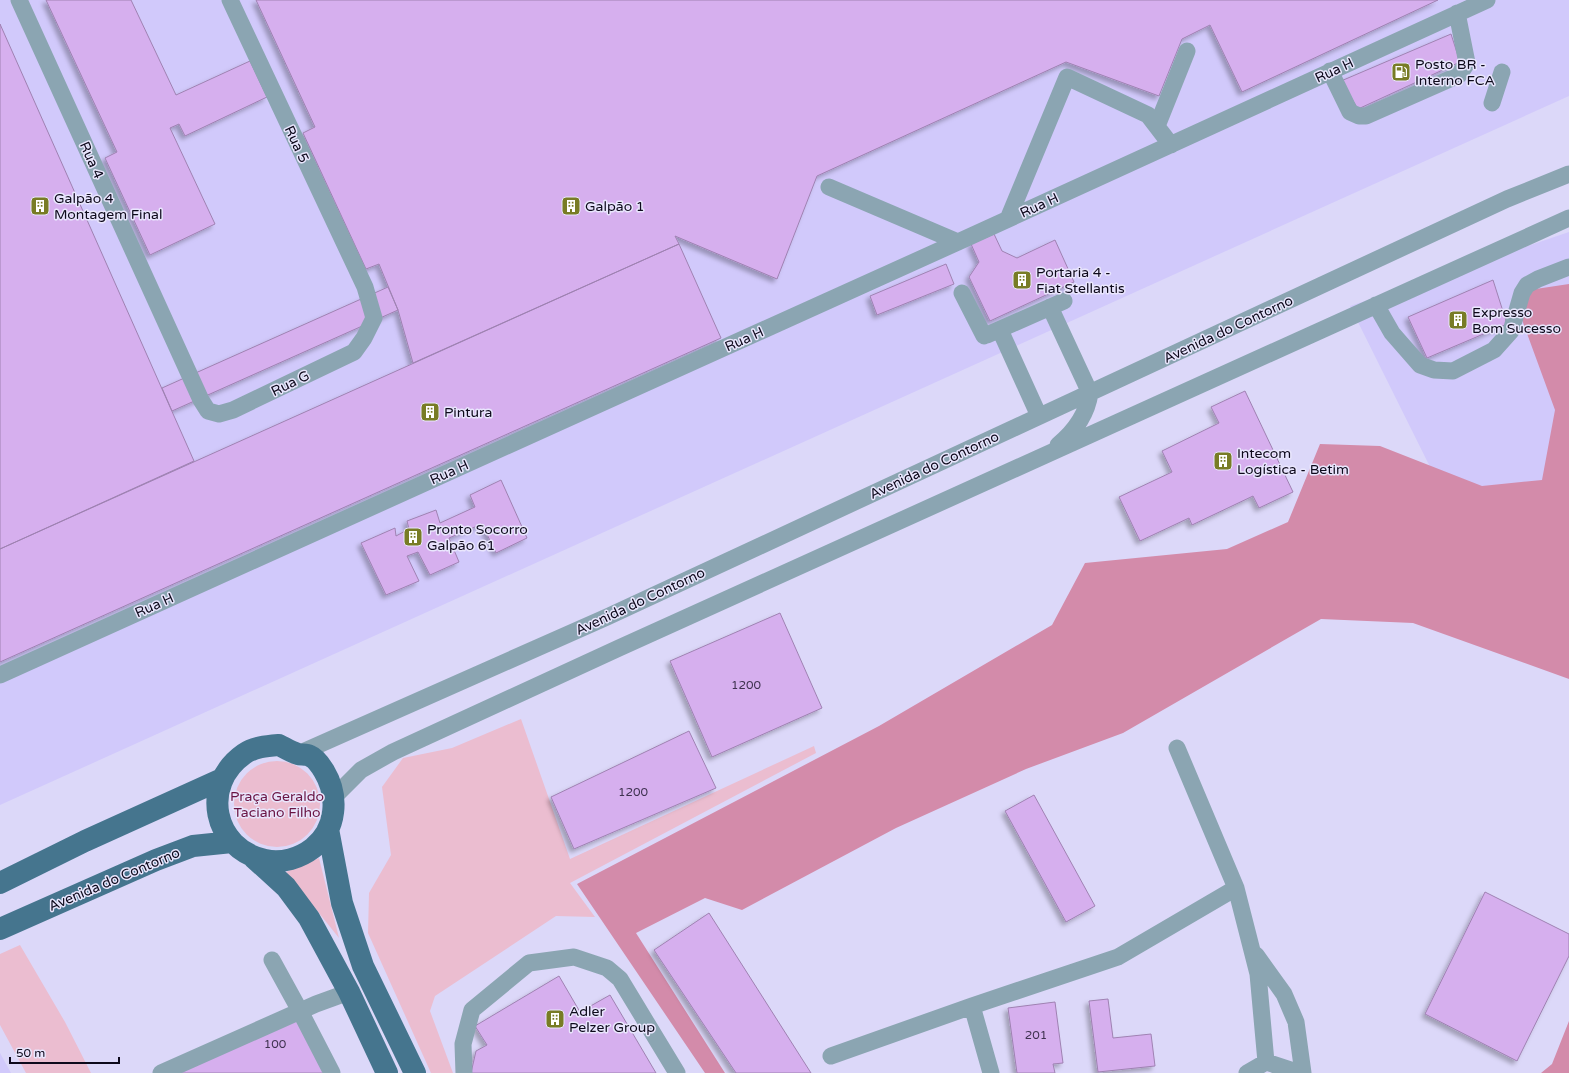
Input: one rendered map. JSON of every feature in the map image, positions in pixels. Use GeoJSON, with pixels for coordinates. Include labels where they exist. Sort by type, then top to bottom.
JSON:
{"type":"FeatureCollection","features":[{"type":"Feature","properties":{"kind":"main road"},"geometry":{"type":"LineString","coordinates":[[254,858],[272,862],[289,860],[305,854],[319,843],[328,829],[333,813],[334,797],[330,781],[321,767],[310,756],[298,754],[278,745],[261,746],[245,753],[232,764],[222,779],[218,795],[218,812],[223,828],[232,842],[242,851],[254,858],[286,887],[309,918],[349,992],[387,1073]]}},
{"type":"Feature","properties":{"kind":"main road"},"geometry":{"type":"LineString","coordinates":[[0,883],[85,841],[222,779]]}},
{"type":"Feature","properties":{"kind":"main road"},"geometry":{"type":"LineString","coordinates":[[328,829],[342,903],[363,966],[415,1073]]}},
{"type":"Feature","properties":{"kind":"main road","name":"Avenida do Contorno"},"geometry":{"type":"LineString","coordinates":[[0,929],[156,860],[193,846],[232,842]]}},
{"type":"Feature","properties":{"kind":"street","name":"Rua 4"},"geometry":{"type":"LineString","coordinates":[[19,0],[184,363]]}},
{"type":"Feature","properties":{"kind":"street","name":"Rua 5"},"geometry":{"type":"LineString","coordinates":[[230,0],[365,287]]}},
{"type":"Feature","properties":{"kind":"street","name":"Rua H"},"geometry":{"type":"LineString","coordinates":[[0,675],[958,242],[1487,0]]}},
{"type":"Feature","properties":{"kind":"street"},"geometry":{"type":"LineString","coordinates":[[1330,71],[1350,112],[1358,116],[1366,116],[1439,85],[1459,75],[1467,63],[1457,13]]}},
{"type":"Feature","properties":{"kind":"street"},"geometry":{"type":"LineString","coordinates":[[1157,126],[1187,51]]}},
{"type":"Feature","properties":{"kind":"street"},"geometry":{"type":"LineString","coordinates":[[1492,103],[1502,72]]}},
{"type":"Feature","properties":{"kind":"street"},"geometry":{"type":"LineString","coordinates":[[1008,219],[1067,77],[1148,115],[1171,144]]}},
{"type":"Feature","properties":{"kind":"street","name":"Avenida do Contorno"},"geometry":{"type":"LineString","coordinates":[[298,754],[607,617],[1506,199],[1569,174]]}},
{"type":"Feature","properties":{"kind":"street"},"geometry":{"type":"LineString","coordinates":[[829,187],[958,242]]}},
{"type":"Feature","properties":{"kind":"street"},"geometry":{"type":"LineString","coordinates":[[334,797],[361,770],[393,752],[626,644],[1569,218]]}},
{"type":"Feature","properties":{"kind":"street"},"geometry":{"type":"LineString","coordinates":[[1376,305],[1392,333],[1420,365],[1434,370],[1453,371],[1494,350],[1511,331],[1522,293],[1527,285],[1538,279],[1569,268]]}},
{"type":"Feature","properties":{"kind":"street","name":"Rua G"},"geometry":{"type":"LineString","coordinates":[[184,363],[201,400],[208,410],[218,414],[234,410],[354,352],[364,338],[374,318],[365,287]]}},
{"type":"Feature","properties":{"kind":"street"},"geometry":{"type":"LineString","coordinates":[[962,293],[990,334],[1039,416]]}},
{"type":"Feature","properties":{"kind":"street"},"geometry":{"type":"LineString","coordinates":[[990,334],[1057,304],[1090,393],[1087,406],[1081,419],[1069,436],[1049,453]]}},
{"type":"Feature","properties":{"kind":"street"},"geometry":{"type":"LineString","coordinates":[[1177,748],[1236,888],[1258,974],[1266,1062]]}},
{"type":"Feature","properties":{"kind":"street"},"geometry":{"type":"LineString","coordinates":[[831,1056],[972,1006],[1118,957],[1236,888]]}},
{"type":"Feature","properties":{"kind":"street"},"geometry":{"type":"LineString","coordinates":[[1247,1073],[1266,1062],[1302,1073],[1296,1022],[1284,994],[1251,947]]}},
{"type":"Feature","properties":{"kind":"street"},"geometry":{"type":"LineString","coordinates":[[464,1073],[463,1044],[472,1010],[529,963],[574,957],[607,968],[620,979],[677,1073]]}},
{"type":"Feature","properties":{"kind":"street"},"geometry":{"type":"LineString","coordinates":[[272,960],[332,1073]]}},
{"type":"Feature","properties":{"kind":"street"},"geometry":{"type":"LineString","coordinates":[[161,1073],[300,1011],[349,992]]}},
{"type":"Feature","properties":{"kind":"street"},"geometry":{"type":"LineString","coordinates":[[972,1006],[991,1073]]}},
{"type":"Feature","properties":{"kind":"shaded area"},"geometry":{"type":"Polygon","coordinates":[[[0,0],[1569,0],[1569,96],[0,805],[0,0]]]}},
{"type":"Feature","properties":{"kind":"shaded area","name":"Expresso Bom Sucesso"},"geometry":{"type":"Polygon","coordinates":[[[1569,232],[1569,396],[1539,507],[1442,491],[1350,306],[1569,232]]]}},
{"type":"Feature","properties":{"kind":"shaded area"},"geometry":{"type":"Polygon","coordinates":[[[1569,284],[1569,679],[1413,623],[1321,619],[1123,733],[1026,769],[896,828],[742,910],[705,898],[636,933],[725,1073],[705,1073],[577,884],[879,726],[1052,625],[1085,563],[1227,549],[1288,522],[1320,444],[1380,446],[1482,486],[1542,480],[1555,410],[1521,317],[1529,290],[1569,284]]]}},
{"type":"Feature","properties":{"kind":"shaded area"},"geometry":{"type":"Polygon","coordinates":[[[1569,1021],[1569,1073],[1541,1073],[1552,1064],[1569,1021]]]}},
{"type":"Feature","properties":{"kind":"shaded area"},"geometry":{"type":"Polygon","coordinates":[[[0,1053],[11,1073],[0,1073],[0,1053]]]}},
{"type":"Feature","properties":{"kind":"green space"},"geometry":{"type":"Polygon","coordinates":[[[521,719],[570,859],[814,746],[816,753],[570,883],[595,917],[556,916],[435,996],[430,1011],[453,1073],[431,1073],[368,933],[369,893],[391,855],[382,787],[403,758],[452,748],[521,719]]]}},
{"type":"Feature","properties":{"kind":"green space","name":"Praça Geraldo Taciano Filho"},"geometry":{"type":"Polygon","coordinates":[[[269,761],[285,761],[294,764],[308,773],[317,787],[320,796],[320,812],[317,821],[308,835],[294,844],[285,847],[269,847],[253,840],[246,835],[241,828],[234,812],[234,796],[241,780],[246,773],[253,768],[269,761]]]}},
{"type":"Feature","properties":{"kind":"green space"},"geometry":{"type":"Polygon","coordinates":[[[319,858],[339,938],[286,872],[319,858]]]}},
{"type":"Feature","properties":{"kind":"green space"},"geometry":{"type":"Polygon","coordinates":[[[20,945],[65,1022],[91,1073],[26,1073],[0,1025],[0,954],[20,945]]]}},
{"type":"Feature","properties":{"kind":"building"},"geometry":{"type":"Polygon","coordinates":[[[46,0],[131,0],[176,95],[250,61],[267,97],[185,136],[179,124],[170,128],[215,224],[150,255],[105,158],[117,152],[46,0]]]}},
{"type":"Feature","properties":{"kind":"building","name":"Galpão 1"},"geometry":{"type":"Polygon","coordinates":[[[256,0],[1438,0],[1242,92],[1210,25],[1182,39],[1159,96],[1066,62],[817,176],[777,279],[675,236],[679,244],[413,363],[398,310],[379,264],[366,269],[303,133],[315,127],[256,0]]]}},
{"type":"Feature","properties":{"kind":"building","name":"Galpão 4 Montagem Final"},"geometry":{"type":"Polygon","coordinates":[[[0,24],[194,461],[0,549],[0,24]]]}},
{"type":"Feature","properties":{"kind":"building","name":"Posto BR - Interno FCA"},"geometry":{"type":"Polygon","coordinates":[[[1451,34],[1460,62],[1358,109],[1341,81],[1451,34]]]}},
{"type":"Feature","properties":{"kind":"building","name":"Portaria 4 - Fiat Stellantis"},"geometry":{"type":"Polygon","coordinates":[[[994,234],[1002,251],[1017,258],[1055,240],[1074,282],[990,321],[969,277],[979,262],[971,244],[994,234]]]}},
{"type":"Feature","properties":{"kind":"building","name":"Pintura"},"geometry":{"type":"Polygon","coordinates":[[[679,244],[721,338],[0,662],[0,549],[679,244]]]}},
{"type":"Feature","properties":{"kind":"building"},"geometry":{"type":"Polygon","coordinates":[[[946,264],[954,284],[877,315],[870,296],[946,264]]]}},
{"type":"Feature","properties":{"kind":"building","name":"Expresso Bom Sucesso"},"geometry":{"type":"Polygon","coordinates":[[[1493,280],[1507,324],[1427,358],[1408,317],[1493,280]]]}},
{"type":"Feature","properties":{"kind":"building"},"geometry":{"type":"Polygon","coordinates":[[[388,287],[398,310],[172,411],[162,388],[388,287]]]}},
{"type":"Feature","properties":{"kind":"building","name":"Intecom Logística - Betim"},"geometry":{"type":"Polygon","coordinates":[[[1245,391],[1293,492],[1259,508],[1253,496],[1192,525],[1189,518],[1140,541],[1119,497],[1172,472],[1162,451],[1219,423],[1211,407],[1245,391]]]}},
{"type":"Feature","properties":{"kind":"building","name":"Pronto Socorro Galpão 61"},"geometry":{"type":"Polygon","coordinates":[[[501,480],[527,538],[496,553],[482,524],[449,538],[459,562],[430,575],[418,552],[407,556],[419,581],[386,595],[361,543],[395,528],[396,536],[409,529],[407,521],[436,510],[440,523],[475,507],[470,495],[501,480]]]}},
{"type":"Feature","properties":{"kind":"building"},"geometry":{"type":"Polygon","coordinates":[[[780,613],[822,708],[712,757],[670,661],[780,613]]]}},
{"type":"Feature","properties":{"kind":"building"},"geometry":{"type":"Polygon","coordinates":[[[689,731],[716,788],[574,849],[551,797],[689,731]]]}},
{"type":"Feature","properties":{"kind":"building"},"geometry":{"type":"Polygon","coordinates":[[[1034,795],[1095,906],[1066,922],[1005,811],[1034,795]]]}},
{"type":"Feature","properties":{"kind":"building"},"geometry":{"type":"Polygon","coordinates":[[[1485,892],[1569,934],[1569,956],[1517,1061],[1425,1014],[1485,892]]]}},
{"type":"Feature","properties":{"kind":"building"},"geometry":{"type":"Polygon","coordinates":[[[709,913],[811,1073],[736,1073],[654,950],[709,913]]]}},
{"type":"Feature","properties":{"kind":"building","name":"Adler Pelzer Group"},"geometry":{"type":"Polygon","coordinates":[[[559,976],[580,1012],[610,995],[656,1073],[471,1073],[476,1051],[487,1045],[475,1026],[559,976]]]}},
{"type":"Feature","properties":{"kind":"building"},"geometry":{"type":"Polygon","coordinates":[[[1108,999],[1113,1038],[1151,1034],[1155,1066],[1098,1072],[1089,1001],[1108,999]]]}},
{"type":"Feature","properties":{"kind":"building"},"geometry":{"type":"Polygon","coordinates":[[[1055,1002],[1063,1063],[1053,1064],[1055,1073],[1017,1073],[1008,1008],[1055,1002]]]}},
{"type":"Feature","properties":{"kind":"building"},"geometry":{"type":"Polygon","coordinates":[[[298,1015],[326,1073],[179,1073],[298,1015]]]}},
{"type":"Feature","properties":{"kind":"place","name":"Posto BR - Interno FCA"},"geometry":{"type":"Point","coordinates":[1401,72]}},
{"type":"Feature","properties":{"kind":"place","name":"Galpão 4 Montagem Final"},"geometry":{"type":"Point","coordinates":[40,206]}},
{"type":"Feature","properties":{"kind":"place","name":"Galpão 1"},"geometry":{"type":"Point","coordinates":[571,206]}},
{"type":"Feature","properties":{"kind":"place","name":"Portaria 4 - Fiat Stellantis"},"geometry":{"type":"Point","coordinates":[1022,280]}},
{"type":"Feature","properties":{"kind":"place","name":"Expresso Bom Sucesso"},"geometry":{"type":"Point","coordinates":[1458,320]}},
{"type":"Feature","properties":{"kind":"place","name":"Pintura"},"geometry":{"type":"Point","coordinates":[430,412]}},
{"type":"Feature","properties":{"kind":"place","name":"Intecom Logística - Betim"},"geometry":{"type":"Point","coordinates":[1223,461]}},
{"type":"Feature","properties":{"kind":"place","name":"Pronto Socorro Galpão 61"},"geometry":{"type":"Point","coordinates":[413,537]}},
{"type":"Feature","properties":{"kind":"place","name":"Adler Pelzer Group"},"geometry":{"type":"Point","coordinates":[555,1019]}}]}
